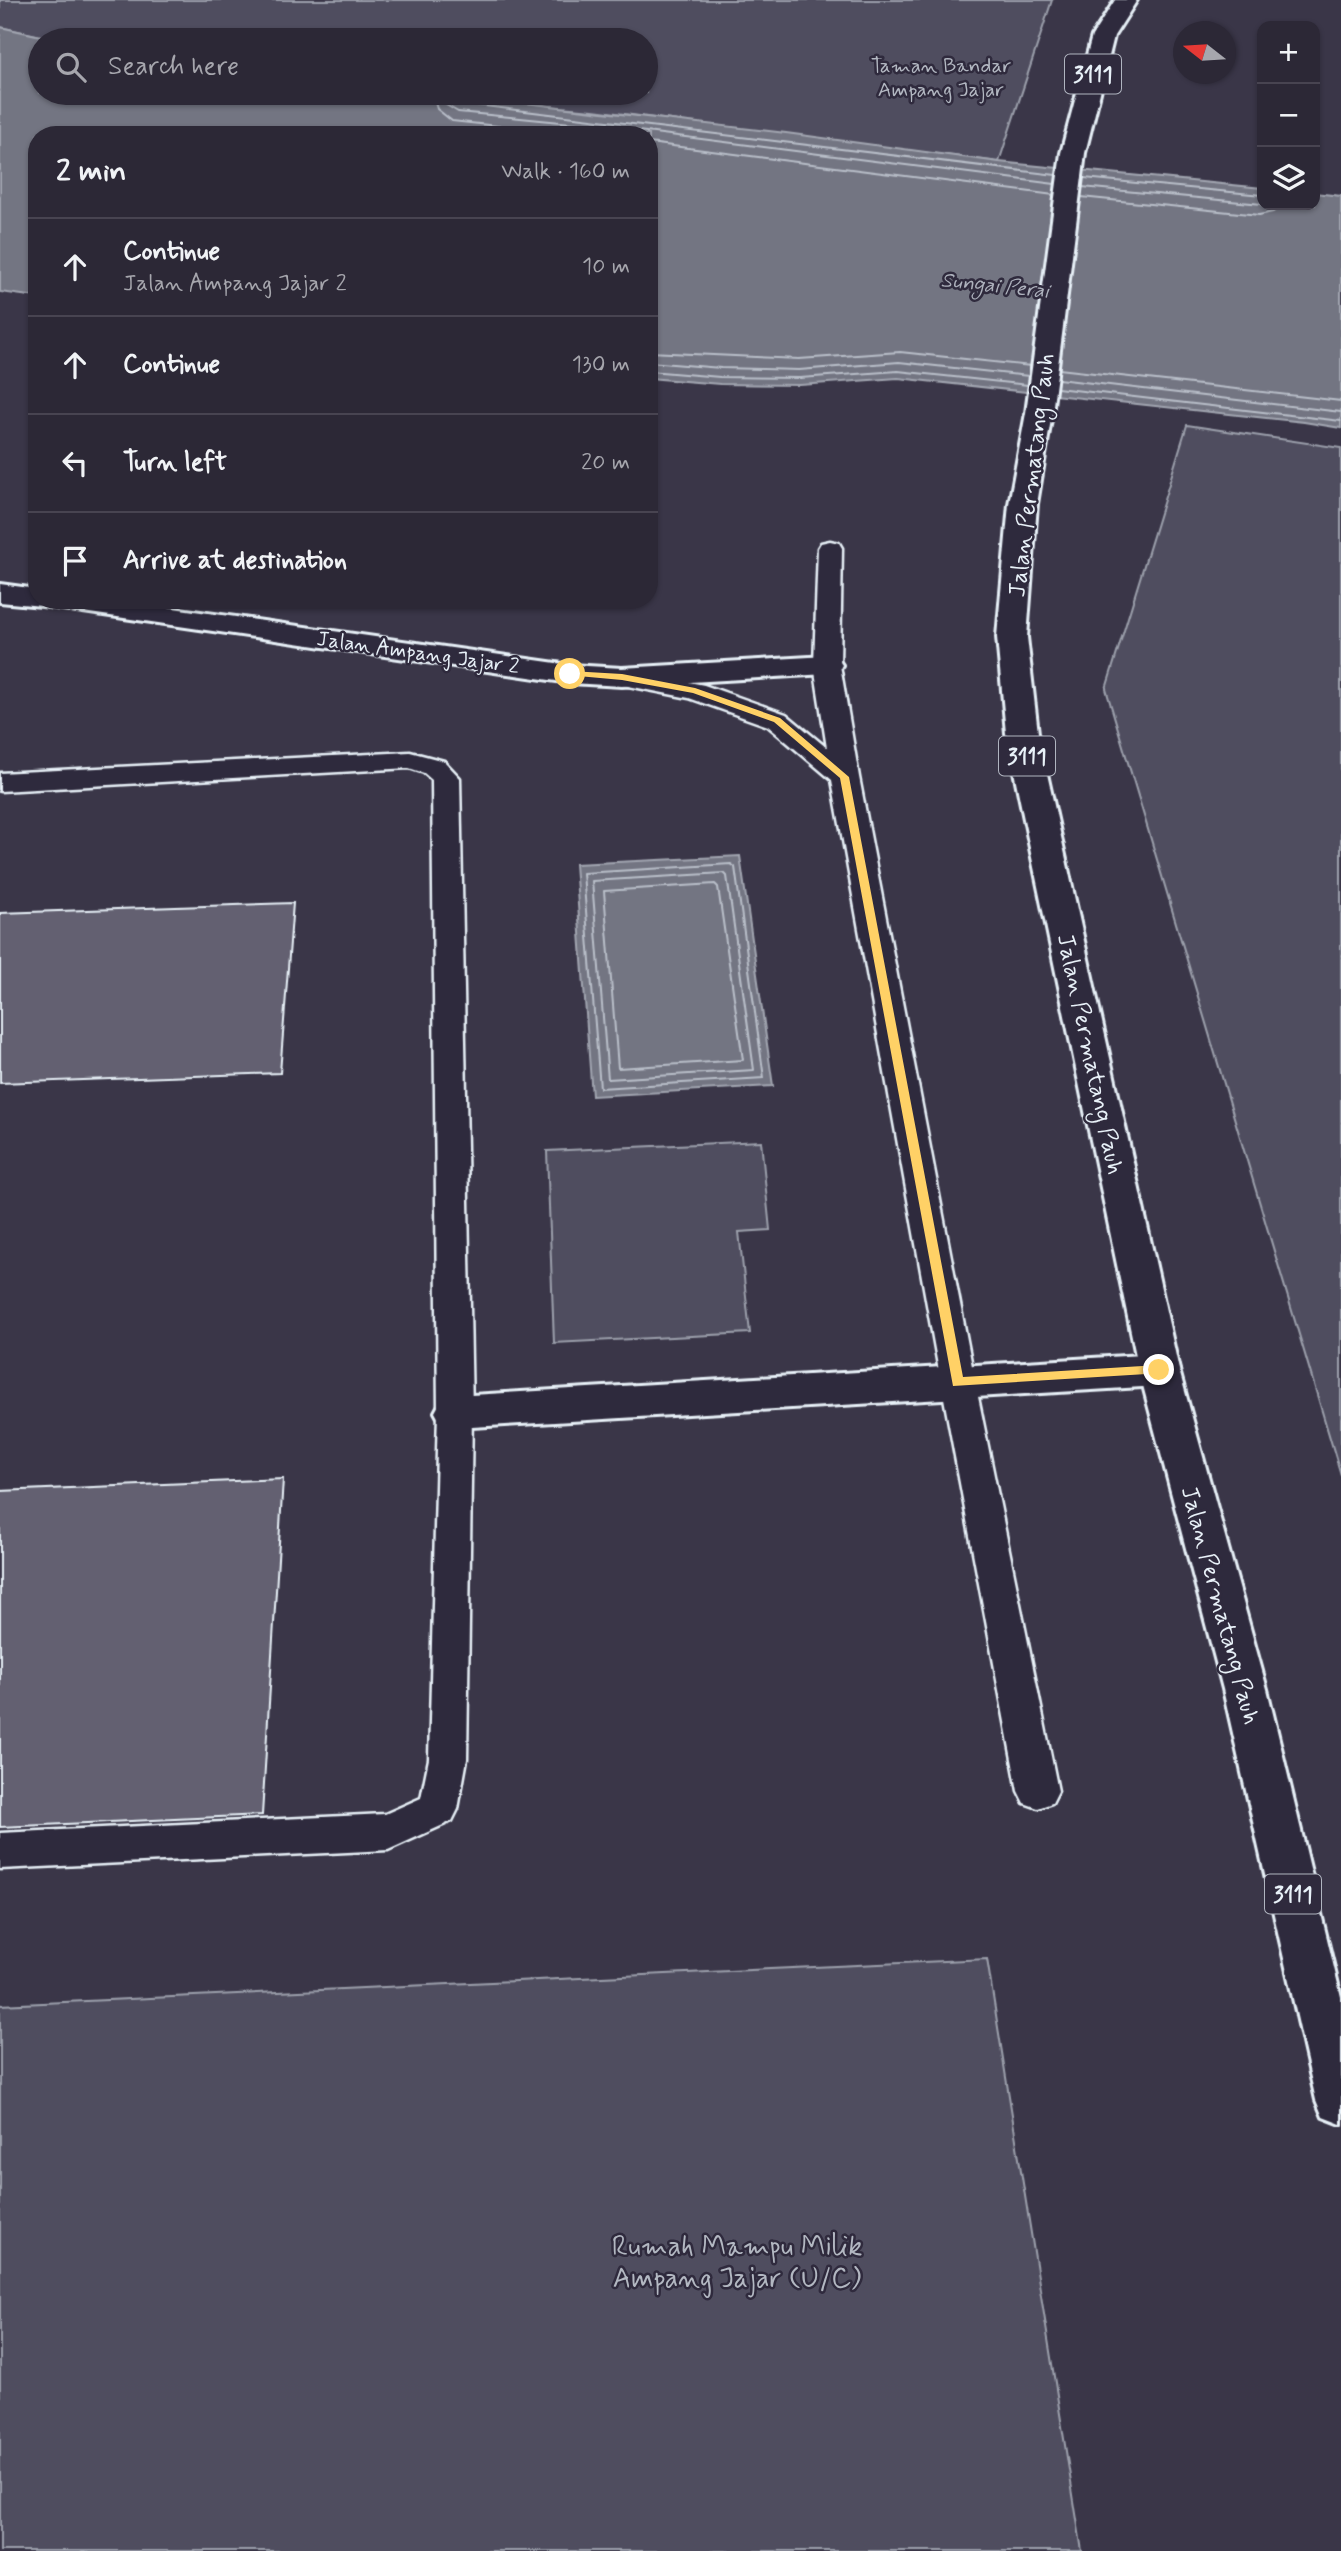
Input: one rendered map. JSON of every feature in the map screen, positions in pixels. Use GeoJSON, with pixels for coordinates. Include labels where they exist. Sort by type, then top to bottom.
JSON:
{"type":"FeatureCollection","features":[{"type":"Feature","properties":{"kind":"main road","name":"Jalan Permatang Pauh"},"geometry":{"type":"LineString","coordinates":[[1126,0],[1103,36],[1073,153],[1039,413],[1023,504],[1012,637],[1022,733],[1159,1370],[1245,1689],[1341,2100]]}},
{"type":"Feature","properties":{"kind":"main road"},"geometry":{"type":"LineString","coordinates":[[0,593],[28,597]]}},
{"type":"Feature","properties":{"kind":"main road","name":"Jalan Ampang Jajar 2"},"geometry":{"type":"LineString","coordinates":[[116,609],[570,674],[622,677],[827,665]]}},
{"type":"Feature","properties":{"kind":"main road"},"geometry":{"type":"LineString","coordinates":[[455,1412],[1159,1370]]}},
{"type":"Feature","properties":{"kind":"lane"},"geometry":{"type":"LineString","coordinates":[[830,548],[827,665],[845,777],[958,1382],[1038,1791]]}},
{"type":"Feature","properties":{"kind":"lane"},"geometry":{"type":"LineString","coordinates":[[622,677],[695,691],[777,720],[845,777]]}},
{"type":"Feature","properties":{"kind":"lane"},"geometry":{"type":"LineString","coordinates":[[0,782],[410,760],[434,766],[446,778],[455,1412],[448,1759],[439,1808],[388,1832],[0,1851]]}},
{"type":"Feature","properties":{"kind":"green space","name":"Taman Bandar Ampang Jajar"},"geometry":{"type":"Polygon","coordinates":[[[0,0],[1052,0],[999,162],[539,105],[658,105],[658,28],[28,28],[28,33],[0,27],[0,0]]]}},
{"type":"Feature","properties":{"kind":"green space"},"geometry":{"type":"Polygon","coordinates":[[[1187,425],[1341,448],[1341,1475],[1106,689],[1187,425]]]}},
{"type":"Feature","properties":{"kind":"green space"},"geometry":{"type":"Polygon","coordinates":[[[761,1141],[770,1230],[739,1232],[750,1333],[554,1343],[547,1151],[761,1141]]]}},
{"type":"Feature","properties":{"kind":"green space","name":"Rumah Mampu Milik Ampang Jajar (U/C)"},"geometry":{"type":"Polygon","coordinates":[[[987,1959],[1082,2551],[0,2551],[0,2005],[987,1959]]]}},
{"type":"Feature","properties":{"kind":"water","name":"Sungai Perai"},"geometry":{"type":"Polygon","coordinates":[[[0,27],[28,33],[28,105],[541,105],[786,133],[999,162],[1257,188],[1257,210],[1320,210],[1320,194],[1341,196],[1341,428],[898,378],[800,385],[720,384],[658,379],[658,126],[28,126],[28,296],[0,292],[0,27]]]}},
{"type":"Feature","properties":{"kind":"water"},"geometry":{"type":"Polygon","coordinates":[[[740,856],[773,1086],[592,1096],[575,864],[740,856]]]}},
{"type":"Feature","properties":{"kind":"building"},"geometry":{"type":"Polygon","coordinates":[[[293,903],[280,1073],[0,1083],[0,913],[293,903]]]}},
{"type":"Feature","properties":{"kind":"building"},"geometry":{"type":"Polygon","coordinates":[[[283,1479],[262,1815],[0,1827],[0,1491],[283,1479]]]}},
{"type":"Feature","properties":{"kind":"route"},"geometry":{"type":"LineString","coordinates":[[570,674],[622,677],[695,691],[777,720],[845,777],[958,1382],[1159,1370]]}}]}
